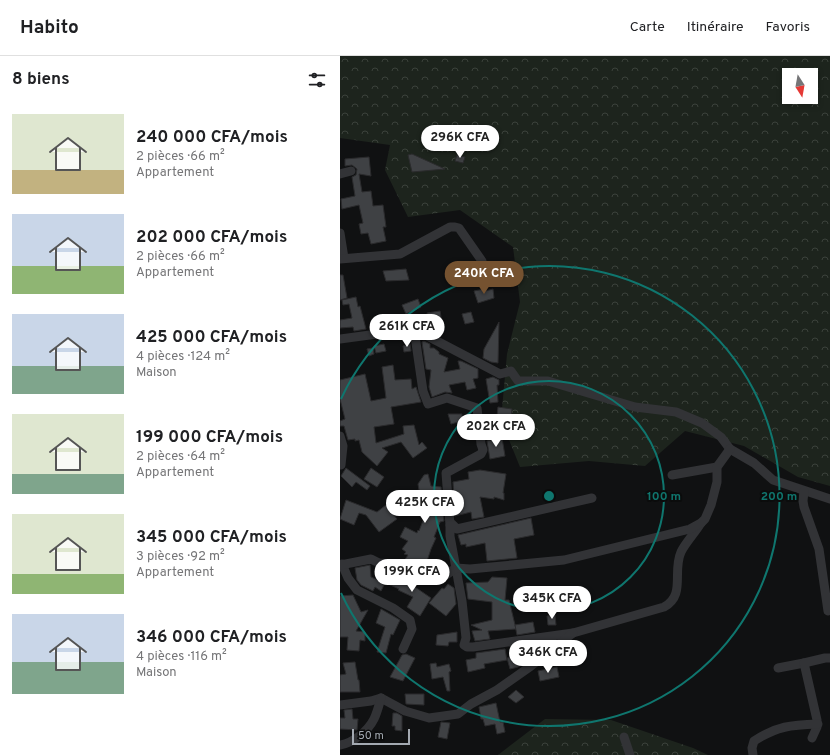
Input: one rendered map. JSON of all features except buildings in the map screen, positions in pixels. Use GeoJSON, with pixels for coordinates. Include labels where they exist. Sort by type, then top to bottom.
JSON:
{"type":"FeatureCollection","features":[{"type":"Feature","properties":{"kind":"street"},"geometry":{"type":"LineString","coordinates":[[340,174],[351,171]]}},
{"type":"Feature","properties":{"kind":"street"},"geometry":{"type":"LineString","coordinates":[[340,233],[342,258],[400,254],[450,227],[455,226],[459,228],[482,262]]}},
{"type":"Feature","properties":{"kind":"street"},"geometry":{"type":"LineString","coordinates":[[340,339],[414,329],[500,374],[511,371],[518,381],[548,381],[635,407],[676,412],[702,423],[721,437],[730,449],[754,463],[773,480],[830,499]]}},
{"type":"Feature","properties":{"kind":"street"},"geometry":{"type":"LineString","coordinates":[[414,329],[423,391],[428,404],[447,398],[477,408],[483,450],[481,454],[446,473],[450,525],[464,612],[466,638],[464,645],[467,647],[573,633],[664,607],[669,604],[677,593],[677,569],[682,552],[705,519],[711,505],[717,482],[717,467],[730,449]]}},
{"type":"Feature","properties":{"kind":"street"},"geometry":{"type":"LineString","coordinates":[[340,436],[343,446],[341,465]]}},
{"type":"Feature","properties":{"kind":"street"},"geometry":{"type":"LineString","coordinates":[[672,475],[717,467]]}},
{"type":"Feature","properties":{"kind":"street"},"geometry":{"type":"LineString","coordinates":[[804,491],[804,507],[819,549],[828,611]]}},
{"type":"Feature","properties":{"kind":"street"},"geometry":{"type":"LineString","coordinates":[[450,525],[452,524],[457,529],[592,498]]}},
{"type":"Feature","properties":{"kind":"street"},"geometry":{"type":"LineString","coordinates":[[403,649],[412,629],[410,620],[393,608],[357,590],[341,565],[371,559],[379,563],[392,564],[404,569],[446,575],[456,568],[470,569],[564,560],[690,529],[701,523]]}},
{"type":"Feature","properties":{"kind":"street"},"geometry":{"type":"LineString","coordinates":[[340,705],[371,701],[381,698],[405,710],[429,718],[458,714],[503,686],[573,633]]}},
{"type":"Feature","properties":{"kind":"street"},"geometry":{"type":"LineString","coordinates":[[778,668],[830,658]]}},
{"type":"Feature","properties":{"kind":"street"},"geometry":{"type":"LineString","coordinates":[[804,663],[818,724],[812,738]]}},
{"type":"Feature","properties":{"kind":"street"},"geometry":{"type":"LineString","coordinates":[[340,745],[348,744],[364,731],[374,719],[381,698]]}},
{"type":"Feature","properties":{"kind":"street"},"geometry":{"type":"LineString","coordinates":[[753,755],[752,748],[754,741],[768,732],[780,728],[818,724]]}},
{"type":"Feature","properties":{"kind":"street"},"geometry":{"type":"LineString","coordinates":[[624,737],[630,755]]}},
{"type":"Feature","properties":{"kind":"green space"},"geometry":{"type":"Polygon","coordinates":[[[340,56],[830,56],[830,486],[798,477],[744,446],[685,431],[645,466],[589,461],[520,467],[501,420],[507,354],[520,302],[513,247],[460,210],[408,217],[385,170],[390,145],[340,138],[340,56]]]}},
{"type":"Feature","properties":{"kind":"green space"},"geometry":{"type":"Polygon","coordinates":[[[545,719],[611,720],[693,748],[708,755],[498,755],[545,719]]]}}]}
